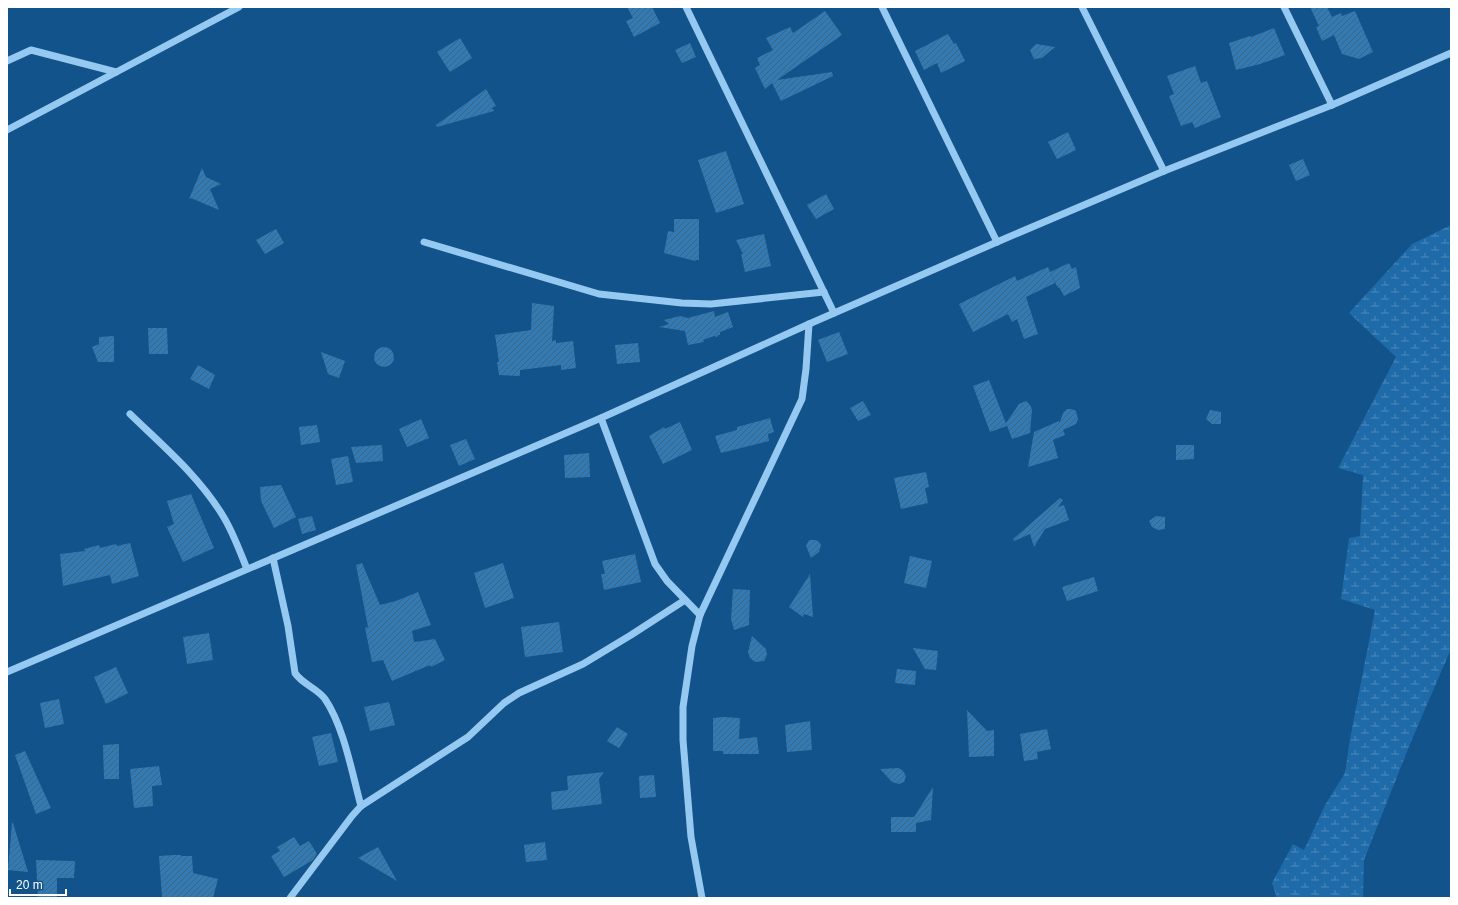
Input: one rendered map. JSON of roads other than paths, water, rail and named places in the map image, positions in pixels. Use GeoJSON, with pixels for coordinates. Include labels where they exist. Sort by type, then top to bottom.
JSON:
{"type":"FeatureCollection","features":[{"type":"Feature","properties":{"kind":"street"},"geometry":{"type":"LineString","coordinates":[[7,130],[239,7]]}},
{"type":"Feature","properties":{"kind":"street"},"geometry":{"type":"LineString","coordinates":[[686,7],[834,313]]}},
{"type":"Feature","properties":{"kind":"street"},"geometry":{"type":"LineString","coordinates":[[882,7],[997,242]]}},
{"type":"Feature","properties":{"kind":"street"},"geometry":{"type":"LineString","coordinates":[[1082,7],[1164,171]]}},
{"type":"Feature","properties":{"kind":"street"},"geometry":{"type":"LineString","coordinates":[[1284,7],[1332,105]]}},
{"type":"Feature","properties":{"kind":"street"},"geometry":{"type":"LineString","coordinates":[[7,62],[31,50],[116,72]]}},
{"type":"Feature","properties":{"kind":"street"},"geometry":{"type":"LineString","coordinates":[[7,672],[601,418],[809,324],[997,242],[1164,171],[1332,105],[1451,53]]}},
{"type":"Feature","properties":{"kind":"street"},"geometry":{"type":"LineString","coordinates":[[424,242],[599,294],[682,303],[711,304],[824,292]]}},
{"type":"Feature","properties":{"kind":"street"},"geometry":{"type":"LineString","coordinates":[[702,898],[691,838],[683,740],[683,708],[692,646],[700,616],[802,399],[809,324]]}},
{"type":"Feature","properties":{"kind":"street"},"geometry":{"type":"LineString","coordinates":[[130,414],[178,460],[203,488],[224,517],[247,569]]}},
{"type":"Feature","properties":{"kind":"street"},"geometry":{"type":"LineString","coordinates":[[601,418],[655,564],[667,581],[700,616]]}},
{"type":"Feature","properties":{"kind":"street"},"geometry":{"type":"LineString","coordinates":[[273,558],[288,626],[295,673],[298,678],[319,692],[325,699],[334,716],[341,734],[361,806]]}},
{"type":"Feature","properties":{"kind":"street"},"geometry":{"type":"LineString","coordinates":[[290,898],[361,806],[468,737],[504,703],[519,693],[583,664],[631,636],[685,600]]}}]}
